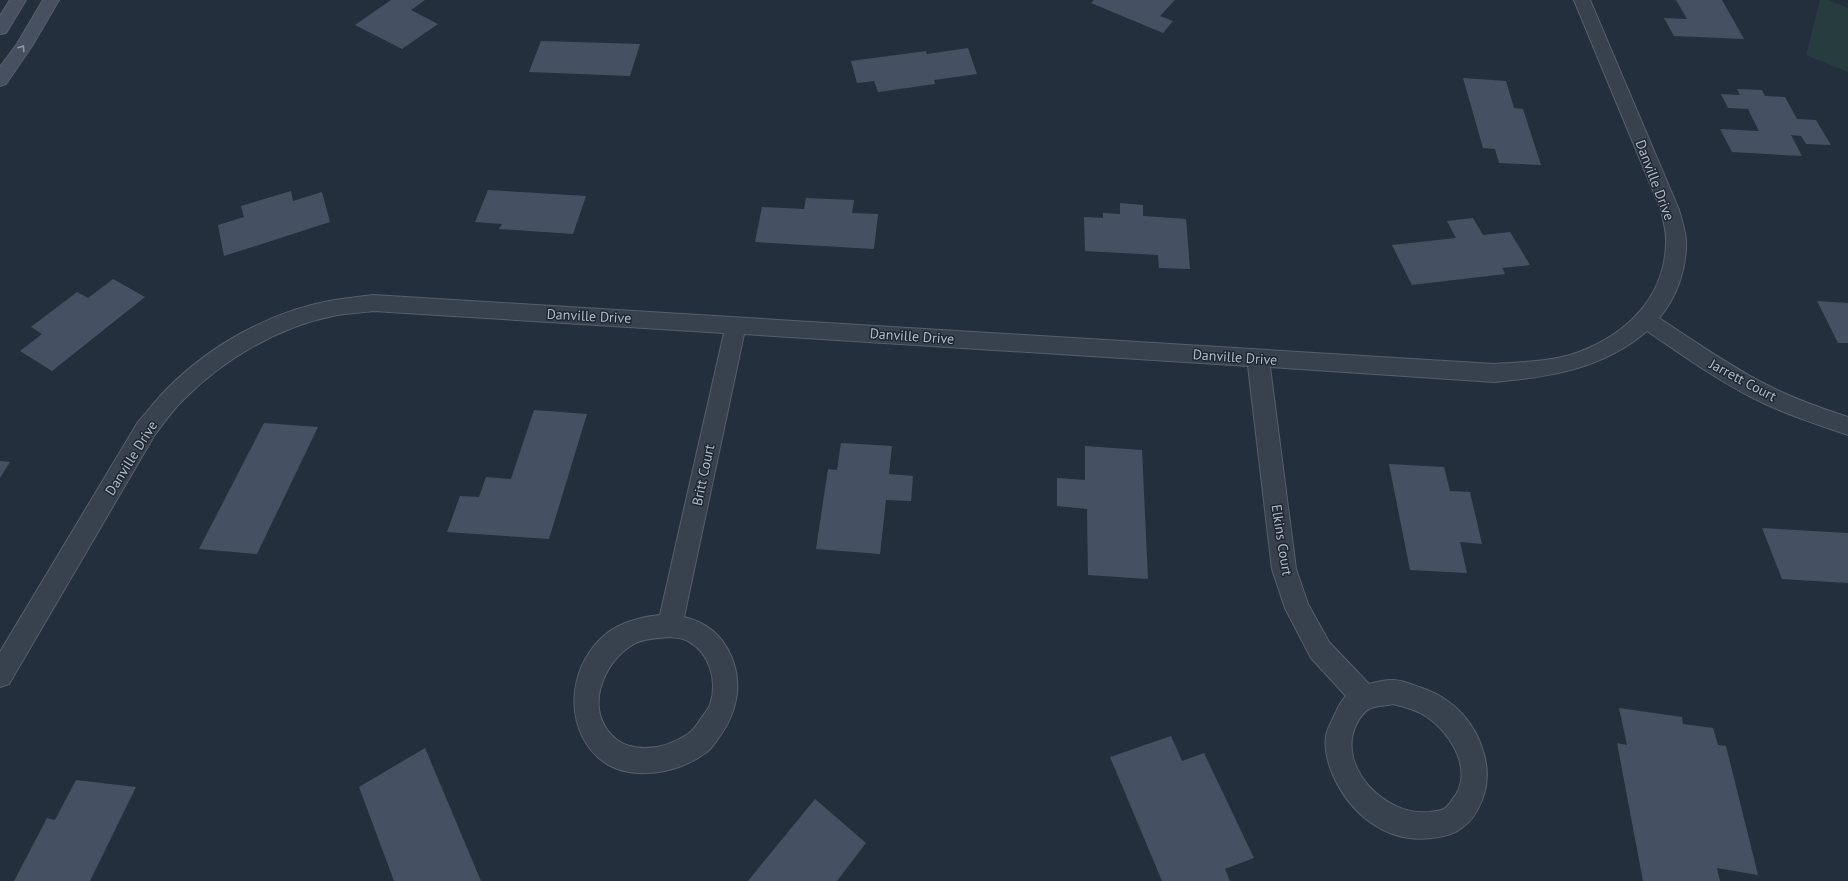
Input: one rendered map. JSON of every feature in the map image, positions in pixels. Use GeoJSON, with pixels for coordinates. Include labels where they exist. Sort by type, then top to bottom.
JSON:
{"type":"FeatureCollection","features":[{"type":"Feature","properties":{"kind":"main road"},"geometry":{"type":"LineString","coordinates":[[0,28],[18,0]]}},
{"type":"Feature","properties":{"kind":"main road"},"geometry":{"type":"LineString","coordinates":[[0,80],[24,46],[51,0]]}},
{"type":"Feature","properties":{"kind":"street","name":"Danville Drive"},"geometry":{"type":"LineString","coordinates":[[0,675],[146,429],[173,396],[207,367],[253,337],[292,320],[333,308],[373,303],[1494,373],[1538,370],[1582,360],[1619,342],[1646,320],[1662,299],[1672,274],[1676,243],[1670,210],[1582,0]]}},
{"type":"Feature","properties":{"kind":"street","name":"Jarrett Court"},"geometry":{"type":"LineString","coordinates":[[1646,320],[1709,363],[1758,391],[1813,414],[1848,426]]}},
{"type":"Feature","properties":{"kind":"street","name":"Britt Court"},"geometry":{"type":"LineString","coordinates":[[670,625],[736,325]]}},
{"type":"Feature","properties":{"kind":"street","name":"Elkins Court"},"geometry":{"type":"LineString","coordinates":[[1258,358],[1284,569],[1297,608],[1320,650],[1365,698]]}},
{"type":"Feature","properties":{"kind":"street"},"geometry":{"type":"LineString","coordinates":[[670,625],[693,631],[711,644],[718,654],[725,676],[726,687],[721,711],[698,742],[673,757],[661,760],[635,762],[619,757],[600,743],[590,726],[585,704],[587,687],[596,664],[607,650],[627,635],[646,628],[670,625]]}},
{"type":"Feature","properties":{"kind":"street"},"geometry":{"type":"LineString","coordinates":[[1393,692],[1416,697],[1438,709],[1456,727],[1466,741],[1474,764],[1474,788],[1466,806],[1451,820],[1426,828],[1402,824],[1377,812],[1353,788],[1339,759],[1338,736],[1349,710],[1365,698],[1393,692]]}},
{"type":"Feature","properties":{"kind":"green space"},"geometry":{"type":"Polygon","coordinates":[[[1820,0],[1829,0],[1848,8],[1848,72],[1806,55],[1820,0]]]}},
{"type":"Feature","properties":{"kind":"building"},"geometry":{"type":"Polygon","coordinates":[[[391,0],[425,0],[411,10],[438,24],[402,49],[355,25],[391,0]]]}},
{"type":"Feature","properties":{"kind":"building"},"geometry":{"type":"Polygon","coordinates":[[[1094,0],[1175,0],[1160,16],[1173,21],[1163,33],[1091,3],[1094,0]]]}},
{"type":"Feature","properties":{"kind":"building"},"geometry":{"type":"Polygon","coordinates":[[[1676,0],[1722,0],[1744,39],[1674,36],[1664,18],[1687,19],[1676,0]]]}},
{"type":"Feature","properties":{"kind":"building"},"geometry":{"type":"Polygon","coordinates":[[[541,41],[640,44],[630,76],[529,72],[541,41]]]}},
{"type":"Feature","properties":{"kind":"building"},"geometry":{"type":"Polygon","coordinates":[[[968,48],[977,74],[934,80],[935,84],[878,92],[874,81],[857,83],[851,61],[926,51],[927,54],[968,48]]]}},
{"type":"Feature","properties":{"kind":"building"},"geometry":{"type":"Polygon","coordinates":[[[1463,78],[1506,81],[1514,108],[1523,109],[1541,165],[1499,163],[1495,149],[1483,148],[1463,78]]]}},
{"type":"Feature","properties":{"kind":"building"},"geometry":{"type":"Polygon","coordinates":[[[1737,89],[1762,90],[1765,96],[1785,97],[1797,119],[1816,120],[1831,145],[1806,144],[1801,136],[1791,135],[1802,156],[1732,152],[1720,129],[1759,131],[1748,109],[1728,108],[1721,94],[1740,95],[1737,89]]]}},
{"type":"Feature","properties":{"kind":"building"},"geometry":{"type":"Polygon","coordinates":[[[488,190],[586,196],[573,234],[499,229],[502,224],[475,222],[488,190]]]}},
{"type":"Feature","properties":{"kind":"building"},"geometry":{"type":"Polygon","coordinates":[[[291,191],[293,201],[322,192],[330,222],[224,256],[218,225],[244,217],[241,206],[291,191]]]}},
{"type":"Feature","properties":{"kind":"building"},"geometry":{"type":"Polygon","coordinates":[[[806,198],[854,200],[852,213],[878,214],[874,249],[755,242],[762,207],[804,209],[806,198]]]}},
{"type":"Feature","properties":{"kind":"building"},"geometry":{"type":"Polygon","coordinates":[[[1120,203],[1143,205],[1143,216],[1186,219],[1190,269],[1159,268],[1158,255],[1085,251],[1084,217],[1103,218],[1103,213],[1120,214],[1120,203]]]}},
{"type":"Feature","properties":{"kind":"building"},"geometry":{"type":"Polygon","coordinates":[[[1473,218],[1483,235],[1510,232],[1530,265],[1502,268],[1505,274],[1412,285],[1392,245],[1456,238],[1447,221],[1473,218]]]}},
{"type":"Feature","properties":{"kind":"building"},"geometry":{"type":"Polygon","coordinates":[[[113,279],[145,297],[52,371],[20,351],[42,334],[31,327],[77,292],[88,298],[113,279]]]}},
{"type":"Feature","properties":{"kind":"building"},"geometry":{"type":"Polygon","coordinates":[[[1817,301],[1848,303],[1848,343],[1838,343],[1817,301]]]}},
{"type":"Feature","properties":{"kind":"building"},"geometry":{"type":"Polygon","coordinates":[[[534,410],[587,414],[549,539],[447,532],[460,496],[479,497],[486,477],[511,479],[534,410]]]}},
{"type":"Feature","properties":{"kind":"building"},"geometry":{"type":"Polygon","coordinates":[[[264,423],[318,427],[257,554],[199,549],[264,423]]]}},
{"type":"Feature","properties":{"kind":"building"},"geometry":{"type":"Polygon","coordinates":[[[841,443],[892,446],[889,474],[913,476],[911,501],[886,500],[880,554],[816,549],[828,469],[837,470],[841,443]]]}},
{"type":"Feature","properties":{"kind":"building"},"geometry":{"type":"Polygon","coordinates":[[[1085,446],[1142,450],[1148,579],[1088,575],[1087,509],[1057,506],[1057,478],[1085,480],[1085,446]]]}},
{"type":"Feature","properties":{"kind":"building"},"geometry":{"type":"Polygon","coordinates":[[[0,461],[10,462],[0,478],[0,461]]]}},
{"type":"Feature","properties":{"kind":"building"},"geometry":{"type":"Polygon","coordinates":[[[1389,464],[1444,467],[1450,491],[1470,492],[1482,544],[1460,542],[1467,573],[1410,570],[1389,464]]]}},
{"type":"Feature","properties":{"kind":"building"},"geometry":{"type":"Polygon","coordinates":[[[1762,528],[1848,533],[1848,583],[1782,579],[1762,528]]]}},
{"type":"Feature","properties":{"kind":"building"},"geometry":{"type":"Polygon","coordinates":[[[1619,708],[1682,717],[1683,724],[1713,728],[1718,745],[1726,746],[1758,875],[1717,868],[1720,881],[1643,881],[1617,743],[1627,745],[1619,708]]]}},
{"type":"Feature","properties":{"kind":"building"},"geometry":{"type":"Polygon","coordinates":[[[1171,736],[1182,761],[1204,753],[1254,858],[1225,869],[1230,881],[1162,881],[1110,757],[1171,736]]]}},
{"type":"Feature","properties":{"kind":"building"},"geometry":{"type":"Polygon","coordinates":[[[425,748],[481,881],[394,881],[359,787],[425,748]]]}},
{"type":"Feature","properties":{"kind":"building"},"geometry":{"type":"Polygon","coordinates":[[[76,780],[136,787],[90,881],[14,881],[47,818],[55,820],[76,780]]]}},
{"type":"Feature","properties":{"kind":"building"},"geometry":{"type":"Polygon","coordinates":[[[815,799],[866,843],[837,881],[748,881],[815,799]]]}}]}
